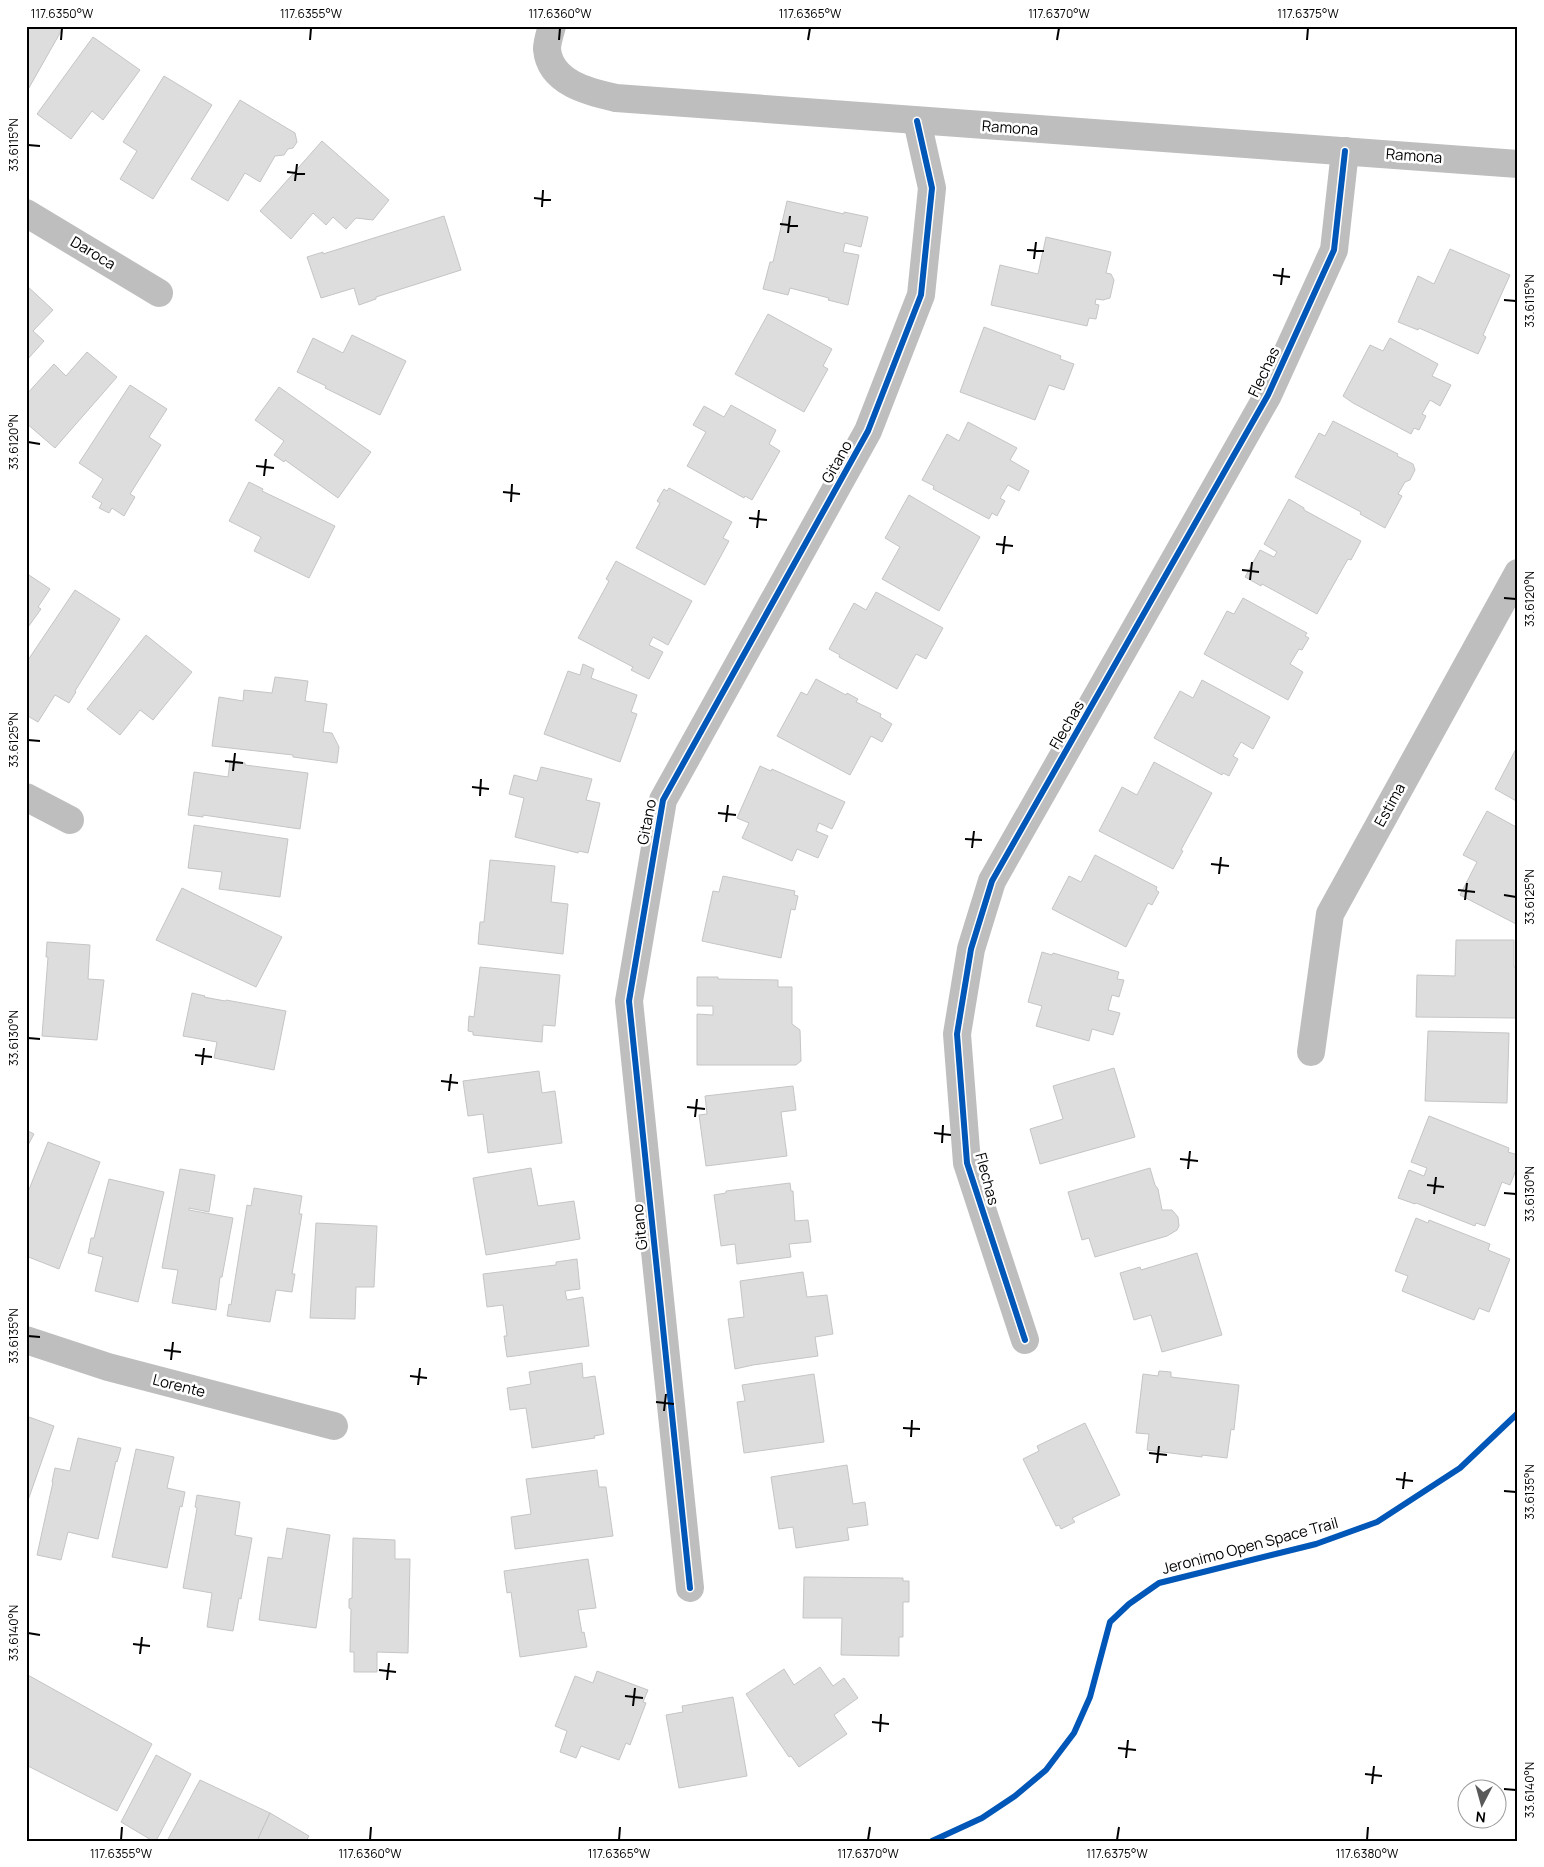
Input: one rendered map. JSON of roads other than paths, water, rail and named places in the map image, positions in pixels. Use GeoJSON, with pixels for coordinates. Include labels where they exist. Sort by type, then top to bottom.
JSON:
{"type":"FeatureCollection","features":[{"type":"Feature","properties":{"kind":"street","name":"Ramona"},"geometry":{"type":"LineString","coordinates":[[552,26],[547,48],[551,64],[570,84],[616,98],[1518,164]]}},
{"type":"Feature","properties":{"kind":"street","name":"Gitano"},"geometry":{"type":"LineString","coordinates":[[690,1588],[629,1001],[663,800],[868,431],[921,295],[932,188],[917,121]]}},
{"type":"Feature","properties":{"kind":"street","name":"Flechas"},"geometry":{"type":"LineString","coordinates":[[1025,1340],[967,1163],[958,1034],[971,949],[992,881],[1268,395],[1334,250],[1345,151]]}},
{"type":"Feature","properties":{"kind":"street","name":"Daroca"},"geometry":{"type":"LineString","coordinates":[[26,214],[159,293]]}},
{"type":"Feature","properties":{"kind":"street","name":"Estima"},"geometry":{"type":"LineString","coordinates":[[1311,1052],[1330,914],[1518,573]]}},
{"type":"Feature","properties":{"kind":"street"},"geometry":{"type":"LineString","coordinates":[[26,797],[70,820]]}},
{"type":"Feature","properties":{"kind":"street","name":"Lorente"},"geometry":{"type":"LineString","coordinates":[[26,1340],[108,1367],[334,1426]]}}]}
